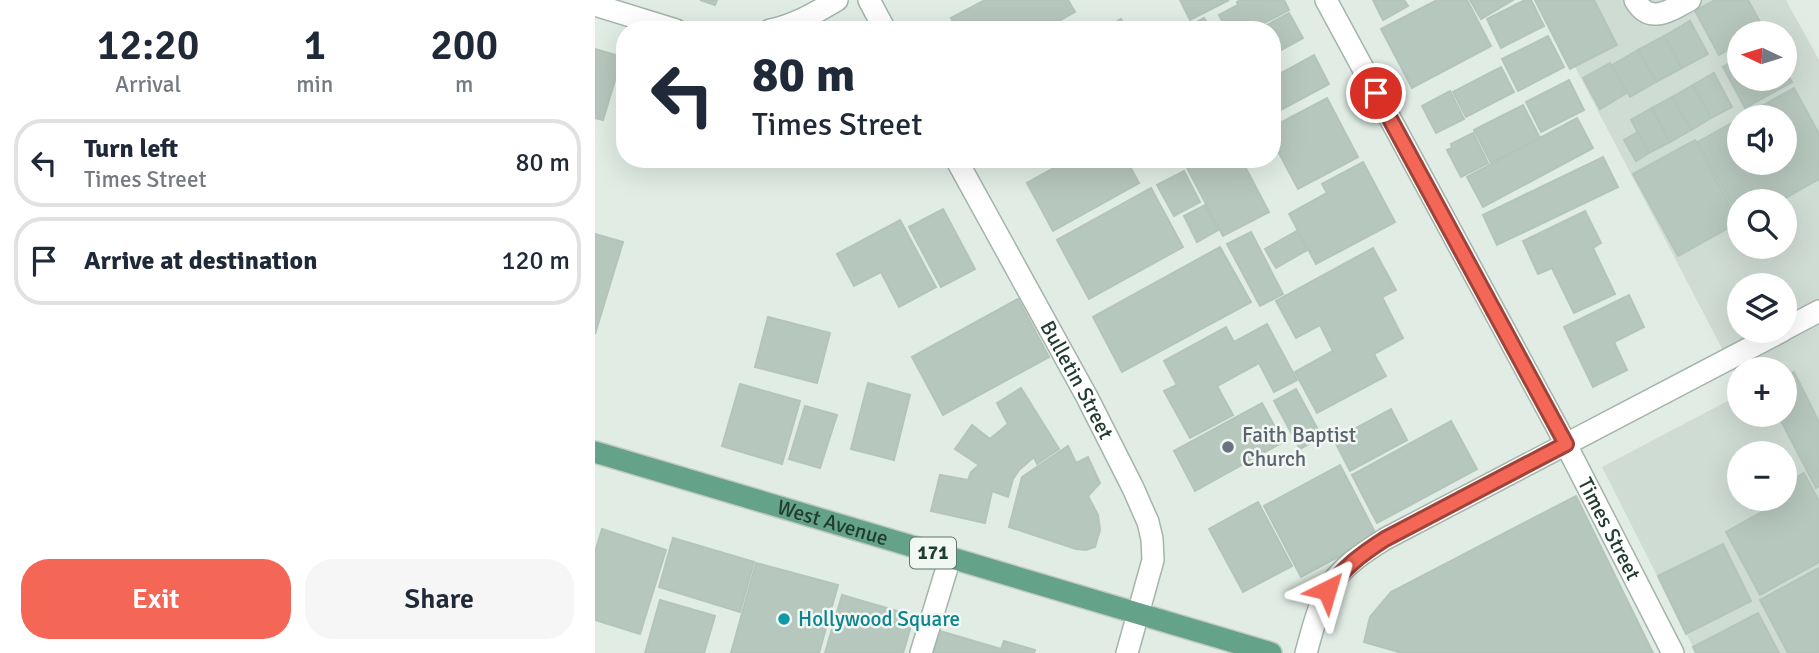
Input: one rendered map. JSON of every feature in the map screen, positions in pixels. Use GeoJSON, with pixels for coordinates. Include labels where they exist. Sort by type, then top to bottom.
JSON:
{"type":"FeatureCollection","features":[{"type":"Feature","properties":{"kind":"main road","name":"West Avenue"},"geometry":{"type":"LineString","coordinates":[[595,452],[1271,653]]}},
{"type":"Feature","properties":{"kind":"street"},"geometry":{"type":"LineString","coordinates":[[795,21],[837,0]]}},
{"type":"Feature","properties":{"kind":"street"},"geometry":{"type":"LineString","coordinates":[[869,0],[880,21]]}},
{"type":"Feature","properties":{"kind":"street","name":"Times Street"},"geometry":{"type":"LineString","coordinates":[[1326,0],[1566,444],[1673,653]]}},
{"type":"Feature","properties":{"kind":"street"},"geometry":{"type":"LineString","coordinates":[[1635,0],[1647,13],[1657,15],[1690,0]]}},
{"type":"Feature","properties":{"kind":"street"},"geometry":{"type":"LineString","coordinates":[[595,5],[647,21]]}},
{"type":"Feature","properties":{"kind":"street","name":"Bulletin Street"},"geometry":{"type":"LineString","coordinates":[[961,168],[1087,397],[1148,522],[1153,561],[1127,653]]}},
{"type":"Feature","properties":{"kind":"street"},"geometry":{"type":"LineString","coordinates":[[1797,323],[1819,311]]}},
{"type":"Feature","properties":{"kind":"street"},"geometry":{"type":"LineString","coordinates":[[1306,653],[1327,590],[1357,556],[1758,343]]}},
{"type":"Feature","properties":{"kind":"street"},"geometry":{"type":"LineString","coordinates":[[921,653],[950,558]]}},
{"type":"Feature","properties":{"kind":"shaded area"},"geometry":{"type":"Polygon","coordinates":[[[1540,0],[1786,0],[1819,60],[1819,653],[1696,653],[1602,467],[1727,401],[1727,427],[1797,427],[1797,357],[1727,358],[1540,0]]]}},
{"type":"Feature","properties":{"kind":"building"},"geometry":{"type":"Polygon","coordinates":[[[700,0],[717,0],[715,5],[700,0]]]}},
{"type":"Feature","properties":{"kind":"building"},"geometry":{"type":"Polygon","coordinates":[[[985,0],[1068,0],[1075,12],[1059,21],[952,21],[951,18],[985,0]]]}},
{"type":"Feature","properties":{"kind":"building"},"geometry":{"type":"Polygon","coordinates":[[[1180,0],[1229,0],[1190,20],[1180,0]]]}},
{"type":"Feature","properties":{"kind":"building"},"geometry":{"type":"Polygon","coordinates":[[[1284,0],[1289,10],[1268,21],[1222,21],[1219,15],[1238,5],[1237,2],[1284,0]]]}},
{"type":"Feature","properties":{"kind":"building"},"geometry":{"type":"Polygon","coordinates":[[[1373,0],[1404,0],[1408,6],[1383,20],[1373,0]]]}},
{"type":"Feature","properties":{"kind":"building"},"geometry":{"type":"Polygon","coordinates":[[[1437,0],[1467,0],[1491,46],[1412,88],[1381,29],[1437,0]]]}},
{"type":"Feature","properties":{"kind":"building"},"geometry":{"type":"Polygon","coordinates":[[[1470,0],[1513,0],[1481,19],[1470,0]]]}},
{"type":"Feature","properties":{"kind":"building"},"geometry":{"type":"Polygon","coordinates":[[[1525,0],[1531,0],[1544,26],[1501,48],[1487,19],[1525,0]]]}},
{"type":"Feature","properties":{"kind":"building"},"geometry":{"type":"Polygon","coordinates":[[[1535,0],[1594,0],[1617,45],[1570,69],[1535,0]]]}},
{"type":"Feature","properties":{"kind":"building"},"geometry":{"type":"Polygon","coordinates":[[[1715,0],[1748,0],[1760,21],[1727,21],[1727,50],[1719,55],[1695,11],[1715,0]]]}},
{"type":"Feature","properties":{"kind":"building"},"geometry":{"type":"Polygon","coordinates":[[[1289,13],[1303,38],[1281,50],[1281,21],[1274,21],[1289,13]]]}},
{"type":"Feature","properties":{"kind":"building"},"geometry":{"type":"Polygon","coordinates":[[[1690,21],[1708,54],[1682,68],[1664,36],[1690,21]]]}},
{"type":"Feature","properties":{"kind":"building"},"geometry":{"type":"Polygon","coordinates":[[[1548,36],[1564,67],[1518,91],[1502,59],[1548,36]]]}},
{"type":"Feature","properties":{"kind":"building"},"geometry":{"type":"Polygon","coordinates":[[[1664,36],[1682,68],[1656,82],[1638,50],[1664,36]]]}},
{"type":"Feature","properties":{"kind":"building"},"geometry":{"type":"Polygon","coordinates":[[[595,49],[616,55],[616,77],[603,120],[595,118],[595,49]]]}},
{"type":"Feature","properties":{"kind":"building"},"geometry":{"type":"Polygon","coordinates":[[[1638,50],[1656,82],[1630,97],[1612,65],[1638,50]]]}},
{"type":"Feature","properties":{"kind":"building"},"geometry":{"type":"Polygon","coordinates":[[[1314,55],[1329,84],[1281,110],[1281,73],[1314,55]]]}},
{"type":"Feature","properties":{"kind":"building"},"geometry":{"type":"Polygon","coordinates":[[[1610,63],[1627,93],[1600,109],[1583,78],[1610,63]]]}},
{"type":"Feature","properties":{"kind":"building"},"geometry":{"type":"Polygon","coordinates":[[[1501,67],[1514,92],[1466,117],[1453,92],[1501,67]]]}},
{"type":"Feature","properties":{"kind":"building"},"geometry":{"type":"Polygon","coordinates":[[[1714,73],[1731,105],[1727,105],[1727,110],[1711,118],[1693,85],[1714,73]]]}},
{"type":"Feature","properties":{"kind":"building"},"geometry":{"type":"Polygon","coordinates":[[[1569,80],[1584,110],[1541,132],[1526,102],[1569,80]]]}},
{"type":"Feature","properties":{"kind":"building"},"geometry":{"type":"Polygon","coordinates":[[[1693,85],[1711,118],[1691,130],[1672,97],[1693,85]]]}},
{"type":"Feature","properties":{"kind":"building"},"geometry":{"type":"Polygon","coordinates":[[[1450,91],[1464,119],[1436,133],[1422,106],[1450,91]]]}},
{"type":"Feature","properties":{"kind":"building"},"geometry":{"type":"Polygon","coordinates":[[[1736,91],[1776,91],[1750,105],[1743,105],[1736,91]]]}},
{"type":"Feature","properties":{"kind":"building"},"geometry":{"type":"Polygon","coordinates":[[[1789,91],[1796,91],[1819,134],[1819,179],[1797,191],[1797,189],[1727,189],[1727,195],[1698,142],[1727,126],[1727,175],[1797,175],[1797,105],[1764,105],[1789,91]]]}},
{"type":"Feature","properties":{"kind":"building"},"geometry":{"type":"Polygon","coordinates":[[[1672,97],[1691,130],[1670,142],[1652,108],[1672,97]]]}},
{"type":"Feature","properties":{"kind":"building"},"geometry":{"type":"Polygon","coordinates":[[[1327,98],[1358,157],[1298,189],[1281,157],[1281,122],[1327,98]]]}},
{"type":"Feature","properties":{"kind":"building"},"geometry":{"type":"Polygon","coordinates":[[[1523,105],[1540,138],[1491,163],[1474,130],[1523,105]]]}},
{"type":"Feature","properties":{"kind":"building"},"geometry":{"type":"Polygon","coordinates":[[[1652,108],[1670,142],[1649,153],[1631,120],[1652,108]]]}},
{"type":"Feature","properties":{"kind":"building"},"geometry":{"type":"Polygon","coordinates":[[[1577,118],[1593,148],[1483,207],[1467,177],[1577,118]]]}},
{"type":"Feature","properties":{"kind":"building"},"geometry":{"type":"Polygon","coordinates":[[[1638,132],[1649,153],[1636,161],[1624,140],[1638,132]]]}},
{"type":"Feature","properties":{"kind":"building"},"geometry":{"type":"Polygon","coordinates":[[[1473,133],[1488,163],[1461,177],[1447,150],[1452,148],[1451,144],[1473,133]]]}},
{"type":"Feature","properties":{"kind":"building"},"geometry":{"type":"Polygon","coordinates":[[[1695,140],[1727,200],[1727,229],[1678,256],[1633,174],[1695,140]]]}},
{"type":"Feature","properties":{"kind":"building"},"geometry":{"type":"Polygon","coordinates":[[[1603,157],[1618,187],[1497,245],[1483,215],[1603,157]]]}},
{"type":"Feature","properties":{"kind":"building"},"geometry":{"type":"Polygon","coordinates":[[[1363,162],[1395,222],[1316,264],[1289,214],[1327,193],[1322,184],[1363,162]]]}},
{"type":"Feature","properties":{"kind":"building"},"geometry":{"type":"Polygon","coordinates":[[[1054,168],[1131,168],[1139,183],[1053,231],[1027,183],[1054,168]]]}},
{"type":"Feature","properties":{"kind":"building"},"geometry":{"type":"Polygon","coordinates":[[[1187,168],[1246,168],[1269,212],[1223,236],[1187,168]]]}},
{"type":"Feature","properties":{"kind":"building"},"geometry":{"type":"Polygon","coordinates":[[[1184,171],[1200,202],[1174,216],[1157,185],[1184,171]]]}},
{"type":"Feature","properties":{"kind":"building"},"geometry":{"type":"Polygon","coordinates":[[[1151,188],[1183,247],[1089,299],[1057,240],[1151,188]]]}},
{"type":"Feature","properties":{"kind":"building"},"geometry":{"type":"Polygon","coordinates":[[[1205,205],[1218,230],[1197,242],[1184,216],[1205,205]]]}},
{"type":"Feature","properties":{"kind":"building"},"geometry":{"type":"Polygon","coordinates":[[[943,209],[975,269],[941,287],[909,227],[943,209]]]}},
{"type":"Feature","properties":{"kind":"building"},"geometry":{"type":"Polygon","coordinates":[[[1585,211],[1601,243],[1593,248],[1615,294],[1574,313],[1552,268],[1538,274],[1523,241],[1585,211]]]}},
{"type":"Feature","properties":{"kind":"building"},"geometry":{"type":"Polygon","coordinates":[[[900,220],[936,287],[899,307],[881,272],[854,286],[837,254],[900,220]]]}},
{"type":"Feature","properties":{"kind":"building"},"geometry":{"type":"Polygon","coordinates":[[[1297,231],[1307,250],[1276,268],[1265,249],[1297,231]]]}},
{"type":"Feature","properties":{"kind":"building"},"geometry":{"type":"Polygon","coordinates":[[[1251,232],[1283,294],[1260,306],[1227,244],[1251,232]]]}},
{"type":"Feature","properties":{"kind":"building"},"geometry":{"type":"Polygon","coordinates":[[[595,234],[623,242],[595,334],[595,234]]]}},
{"type":"Feature","properties":{"kind":"building"},"geometry":{"type":"Polygon","coordinates":[[[1220,247],[1251,302],[1122,372],[1093,317],[1220,247]]]}},
{"type":"Feature","properties":{"kind":"building"},"geometry":{"type":"Polygon","coordinates":[[[1373,248],[1396,290],[1382,297],[1403,338],[1374,354],[1386,376],[1317,413],[1295,372],[1333,351],[1320,325],[1296,338],[1276,301],[1373,248]]]}},
{"type":"Feature","properties":{"kind":"building"},"geometry":{"type":"Polygon","coordinates":[[[1629,295],[1644,327],[1614,342],[1627,370],[1593,387],[1564,327],[1629,295]]]}},
{"type":"Feature","properties":{"kind":"building"},"geometry":{"type":"Polygon","coordinates":[[[1018,299],[1049,357],[943,415],[912,357],[1018,299]]]}},
{"type":"Feature","properties":{"kind":"building"},"geometry":{"type":"Polygon","coordinates":[[[768,317],[830,333],[817,383],[755,367],[768,317]]]}},
{"type":"Feature","properties":{"kind":"building"},"geometry":{"type":"Polygon","coordinates":[[[1267,324],[1297,380],[1274,392],[1259,363],[1217,386],[1233,415],[1190,438],[1164,391],[1177,385],[1164,361],[1226,327],[1234,342],[1267,324]]]}},
{"type":"Feature","properties":{"kind":"building"},"geometry":{"type":"Polygon","coordinates":[[[1797,378],[1819,422],[1819,486],[1816,488],[1797,452],[1797,441],[1792,441],[1784,427],[1797,427],[1797,378]]]}},
{"type":"Feature","properties":{"kind":"building"},"geometry":{"type":"Polygon","coordinates":[[[868,383],[910,395],[894,460],[851,449],[868,383]]]}},
{"type":"Feature","properties":{"kind":"building"},"geometry":{"type":"Polygon","coordinates":[[[740,384],[800,401],[782,464],[722,446],[740,384]]]}},
{"type":"Feature","properties":{"kind":"building"},"geometry":{"type":"Polygon","coordinates":[[[1021,388],[1059,449],[1037,464],[1034,457],[1019,470],[1013,479],[1008,497],[992,491],[985,523],[931,511],[940,475],[968,480],[971,472],[979,465],[955,449],[972,425],[990,439],[1008,424],[997,403],[1021,388]]]}},
{"type":"Feature","properties":{"kind":"building"},"geometry":{"type":"Polygon","coordinates":[[[1296,389],[1322,437],[1300,449],[1274,401],[1296,389]]]}},
{"type":"Feature","properties":{"kind":"building","name":"Faith Baptist Church"},"geometry":{"type":"Polygon","coordinates":[[[1262,403],[1283,442],[1195,491],[1174,451],[1262,403]]]}},
{"type":"Feature","properties":{"kind":"building"},"geometry":{"type":"Polygon","coordinates":[[[805,406],[837,415],[820,468],[789,459],[805,406]]]}},
{"type":"Feature","properties":{"kind":"building"},"geometry":{"type":"Polygon","coordinates":[[[1391,409],[1407,440],[1350,471],[1334,440],[1391,409]]]}},
{"type":"Feature","properties":{"kind":"building"},"geometry":{"type":"Polygon","coordinates":[[[1451,421],[1477,469],[1377,523],[1352,475],[1451,421]]]}},
{"type":"Feature","properties":{"kind":"building"},"geometry":{"type":"Polygon","coordinates":[[[1068,446],[1076,463],[1088,457],[1100,483],[1088,496],[1098,515],[1100,530],[1095,547],[1086,550],[1009,527],[1022,477],[1068,446]]]}},
{"type":"Feature","properties":{"kind":"building"},"geometry":{"type":"Polygon","coordinates":[[[1340,465],[1377,536],[1301,577],[1264,506],[1340,465]]]}},
{"type":"Feature","properties":{"kind":"building"},"geometry":{"type":"Polygon","coordinates":[[[1804,473],[1819,501],[1819,562],[1760,595],[1726,532],[1763,511],[1797,511],[1797,477],[1804,473]]]}},
{"type":"Feature","properties":{"kind":"building"},"geometry":{"type":"Polygon","coordinates":[[[1576,496],[1653,653],[1402,653],[1364,642],[1370,617],[1391,592],[1576,496]]]}},
{"type":"Feature","properties":{"kind":"building"},"geometry":{"type":"Polygon","coordinates":[[[1258,502],[1292,566],[1243,592],[1209,529],[1258,502]]]}},
{"type":"Feature","properties":{"kind":"building"},"geometry":{"type":"Polygon","coordinates":[[[602,529],[666,550],[640,634],[595,620],[595,552],[602,529]]]}},
{"type":"Feature","properties":{"kind":"building"},"geometry":{"type":"Polygon","coordinates":[[[673,538],[754,562],[740,612],[659,587],[673,538]]]}},
{"type":"Feature","properties":{"kind":"building"},"geometry":{"type":"Polygon","coordinates":[[[1723,544],[1751,601],[1686,634],[1658,576],[1723,544]]]}},
{"type":"Feature","properties":{"kind":"building","name":"Hollywood Square"},"geometry":{"type":"Polygon","coordinates":[[[756,563],[838,585],[819,653],[731,653],[756,563]]]}},
{"type":"Feature","properties":{"kind":"building"},"geometry":{"type":"Polygon","coordinates":[[[1819,568],[1819,653],[1788,653],[1760,600],[1819,568]]]}},
{"type":"Feature","properties":{"kind":"building"},"geometry":{"type":"Polygon","coordinates":[[[842,595],[914,616],[903,653],[825,653],[842,595]]]}},
{"type":"Feature","properties":{"kind":"building"},"geometry":{"type":"Polygon","coordinates":[[[660,600],[715,616],[704,653],[645,653],[660,600]]]}},
{"type":"Feature","properties":{"kind":"building"},"geometry":{"type":"Polygon","coordinates":[[[1758,613],[1779,653],[1696,653],[1693,647],[1758,613]]]}},
{"type":"Feature","properties":{"kind":"building"},"geometry":{"type":"Polygon","coordinates":[[[940,631],[1001,649],[1004,641],[1035,650],[1034,653],[934,653],[940,631]]]}},
{"type":"Feature","properties":{"kind":"place","name":"Faith Baptist Church"},"geometry":{"type":"Point","coordinates":[1228,447]}},
{"type":"Feature","properties":{"kind":"place","name":"Hollywood Square"},"geometry":{"type":"Point","coordinates":[784,619]}},
{"type":"Feature","properties":{"kind":"route"},"geometry":{"type":"LineString","coordinates":[[1327,590],[1357,556],[1566,444],[1376,93]]}}]}
